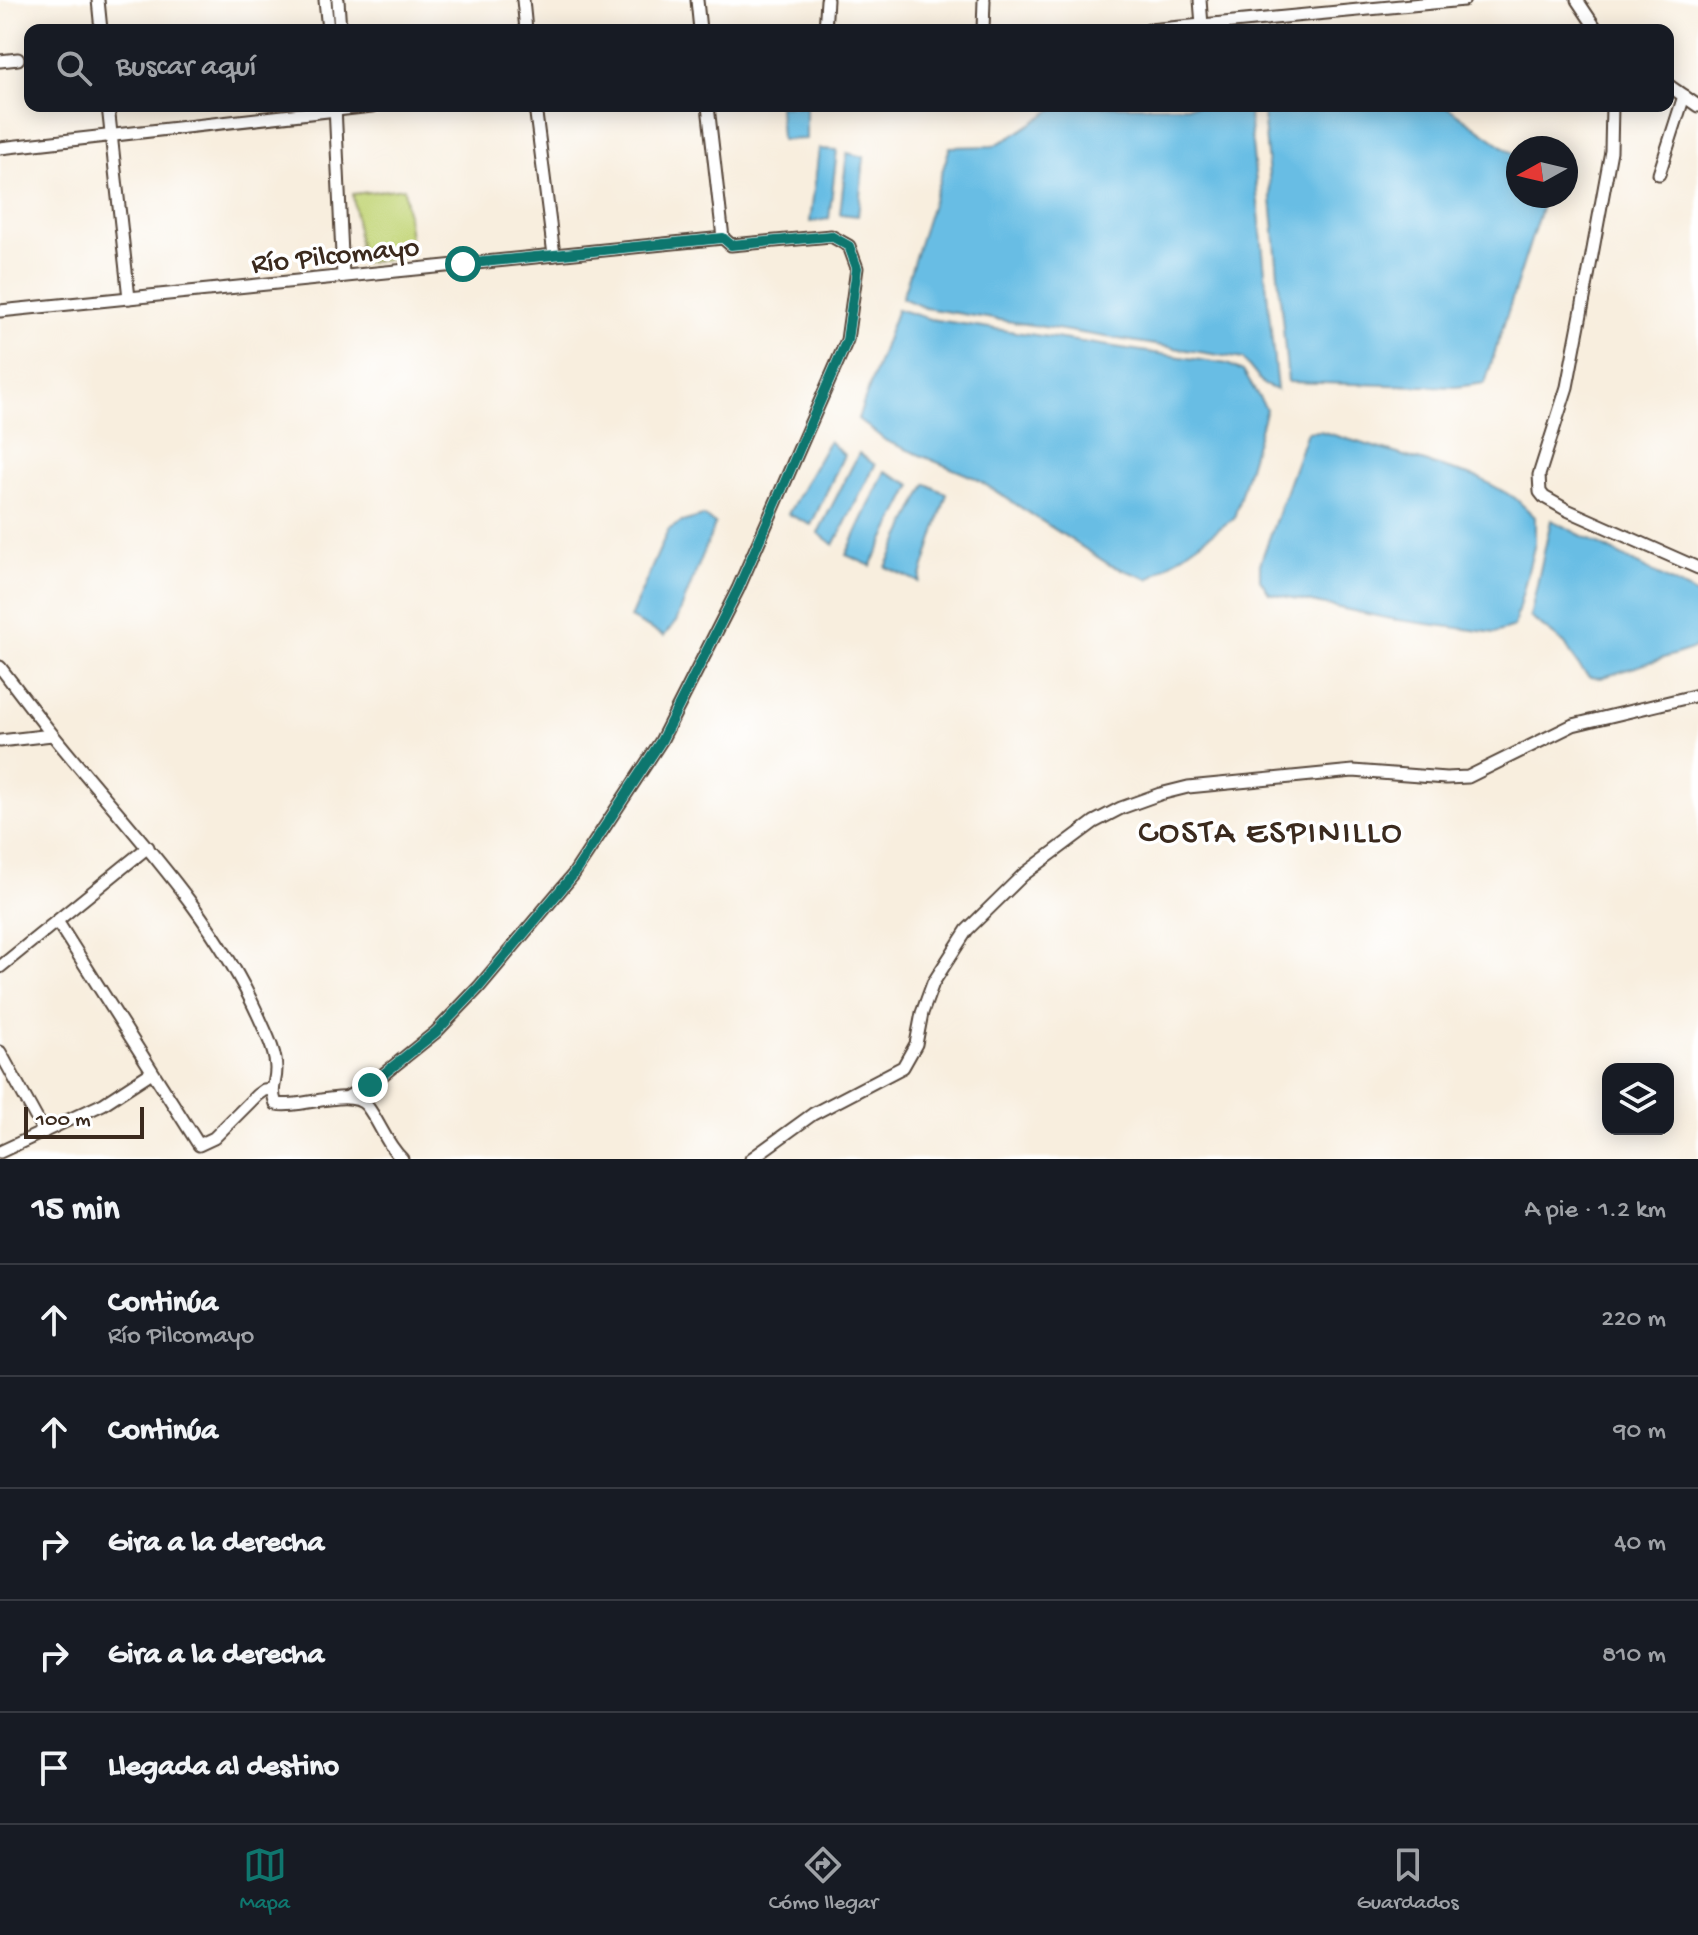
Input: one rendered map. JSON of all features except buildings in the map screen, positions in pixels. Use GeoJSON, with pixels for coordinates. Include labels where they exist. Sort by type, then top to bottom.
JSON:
{"type":"FeatureCollection","features":[{"type":"Feature","properties":{"kind":"street"},"geometry":{"type":"LineString","coordinates":[[98,0],[100,24]]}},
{"type":"Feature","properties":{"kind":"street"},"geometry":{"type":"LineString","coordinates":[[325,0],[327,24]]}},
{"type":"Feature","properties":{"kind":"street"},"geometry":{"type":"LineString","coordinates":[[338,0],[340,24]]}},
{"type":"Feature","properties":{"kind":"street"},"geometry":{"type":"LineString","coordinates":[[523,0],[525,24]]}},
{"type":"Feature","properties":{"kind":"street"},"geometry":{"type":"LineString","coordinates":[[697,0],[699,24]]}},
{"type":"Feature","properties":{"kind":"street"},"geometry":{"type":"LineString","coordinates":[[825,24],[827,0]]}},
{"type":"Feature","properties":{"kind":"street"},"geometry":{"type":"LineString","coordinates":[[983,24],[984,0]]}},
{"type":"Feature","properties":{"kind":"street"},"geometry":{"type":"LineString","coordinates":[[1200,0],[1202,24]]}},
{"type":"Feature","properties":{"kind":"street"},"geometry":{"type":"LineString","coordinates":[[1211,24],[1396,4],[1464,0]]}},
{"type":"Feature","properties":{"kind":"street"},"geometry":{"type":"LineString","coordinates":[[1577,0],[1593,24]]}},
{"type":"Feature","properties":{"kind":"street"},"geometry":{"type":"LineString","coordinates":[[0,61],[18,59]]}},
{"type":"Feature","properties":{"kind":"street"},"geometry":{"type":"LineString","coordinates":[[1674,89],[1698,106]]}},
{"type":"Feature","properties":{"kind":"street"},"geometry":{"type":"LineString","coordinates":[[1659,174],[1684,96]]}},
{"type":"Feature","properties":{"kind":"street"},"geometry":{"type":"LineString","coordinates":[[109,112],[129,298]]}},
{"type":"Feature","properties":{"kind":"street"},"geometry":{"type":"LineString","coordinates":[[0,148],[307,112]]}},
{"type":"Feature","properties":{"kind":"street"},"geometry":{"type":"LineString","coordinates":[[340,112],[343,276]]}},
{"type":"Feature","properties":{"kind":"street"},"geometry":{"type":"LineString","coordinates":[[536,112],[554,255]]}},
{"type":"Feature","properties":{"kind":"street"},"geometry":{"type":"LineString","coordinates":[[709,112],[723,238]]}},
{"type":"Feature","properties":{"kind":"street"},"geometry":{"type":"LineString","coordinates":[[1612,112],[1611,151],[1585,293],[1567,387],[1539,475],[1540,492],[1567,510],[1698,568]]}},
{"type":"Feature","properties":{"kind":"street","name":"Río Pilcomayo"},"geometry":{"type":"LineString","coordinates":[[0,311],[723,238],[731,245],[831,236],[849,246],[857,268],[847,340],[738,589],[661,741],[573,875],[479,987],[436,1032],[370,1085],[349,1096]]}},
{"type":"Feature","properties":{"kind":"street"},"geometry":{"type":"LineString","coordinates":[[0,667],[52,735],[171,874],[216,936],[272,1049],[276,1069],[272,1089],[276,1104],[288,1107],[349,1096],[365,1102],[394,1152],[402,1159]]}},
{"type":"Feature","properties":{"kind":"street"},"geometry":{"type":"LineString","coordinates":[[751,1159],[813,1114],[903,1067],[916,1044],[922,1013],[933,983],[967,930],[1023,875],[1094,822],[1121,808],[1188,787],[1353,771],[1468,777],[1573,725],[1698,695]]}},
{"type":"Feature","properties":{"kind":"street"},"geometry":{"type":"LineString","coordinates":[[0,741],[52,735]]}},
{"type":"Feature","properties":{"kind":"street"},"geometry":{"type":"LineString","coordinates":[[0,967],[148,847]]}},
{"type":"Feature","properties":{"kind":"street"},"geometry":{"type":"LineString","coordinates":[[57,921],[199,1145],[214,1138],[264,1090],[272,1089]]}},
{"type":"Feature","properties":{"kind":"street"},"geometry":{"type":"LineString","coordinates":[[0,1052],[44,1132]]}},
{"type":"Feature","properties":{"kind":"street"},"geometry":{"type":"LineString","coordinates":[[0,1152],[103,1104],[152,1072]]}},
{"type":"Feature","properties":{"kind":"green space"},"geometry":{"type":"Polygon","coordinates":[[[404,188],[412,256],[361,263],[353,194],[404,188]]]}},
{"type":"Feature","properties":{"kind":"water"},"geometry":{"type":"Polygon","coordinates":[[[779,112],[806,112],[806,139],[781,140],[779,112]]]}},
{"type":"Feature","properties":{"kind":"water"},"geometry":{"type":"Polygon","coordinates":[[[1049,112],[1263,112],[1249,114],[1277,390],[1264,385],[1243,359],[925,308],[902,298],[950,147],[993,146],[1049,112]]]}},
{"type":"Feature","properties":{"kind":"water"},"geometry":{"type":"Polygon","coordinates":[[[1263,112],[1454,112],[1506,148],[1506,208],[1541,208],[1485,383],[1456,387],[1288,382],[1263,112]]]}},
{"type":"Feature","properties":{"kind":"water"},"geometry":{"type":"Polygon","coordinates":[[[819,149],[837,150],[829,219],[810,222],[819,149]]]}},
{"type":"Feature","properties":{"kind":"water"},"geometry":{"type":"Polygon","coordinates":[[[847,153],[864,157],[858,216],[840,214],[847,153]]]}},
{"type":"Feature","properties":{"kind":"water"},"geometry":{"type":"Polygon","coordinates":[[[897,309],[930,319],[1227,364],[1243,371],[1266,409],[1234,518],[1149,579],[1110,565],[975,478],[886,441],[858,419],[897,309]]]}},
{"type":"Feature","properties":{"kind":"water"},"geometry":{"type":"Polygon","coordinates":[[[1320,431],[1479,478],[1515,498],[1535,517],[1535,543],[1514,627],[1495,633],[1391,619],[1269,593],[1260,579],[1260,564],[1307,432],[1320,431]]]}},
{"type":"Feature","properties":{"kind":"water"},"geometry":{"type":"Polygon","coordinates":[[[829,441],[844,455],[811,525],[788,514],[829,441]]]}},
{"type":"Feature","properties":{"kind":"water"},"geometry":{"type":"Polygon","coordinates":[[[859,453],[875,465],[834,545],[818,533],[859,453]]]}},
{"type":"Feature","properties":{"kind":"water"},"geometry":{"type":"Polygon","coordinates":[[[885,471],[912,485],[871,566],[846,555],[885,471]]]}},
{"type":"Feature","properties":{"kind":"water"},"geometry":{"type":"Polygon","coordinates":[[[926,484],[947,494],[919,582],[886,567],[926,484]]]}},
{"type":"Feature","properties":{"kind":"water"},"geometry":{"type":"Polygon","coordinates":[[[703,516],[715,524],[676,622],[664,636],[630,618],[668,530],[703,516]]]}},
{"type":"Feature","properties":{"kind":"water"},"geometry":{"type":"Polygon","coordinates":[[[1551,520],[1698,595],[1698,647],[1601,678],[1589,677],[1565,644],[1530,617],[1551,520]]]}},
{"type":"Feature","properties":{"kind":"district","name":"COSTA ESPINILLO"},"geometry":{"type":"Point","coordinates":[1271,829]}},
{"type":"Feature","properties":{"kind":"route"},"geometry":{"type":"LineString","coordinates":[[370,1085],[436,1032],[479,987],[573,875],[661,741],[738,589],[847,340],[857,268],[849,246],[831,236],[731,245],[723,238],[463,264]]}}]}
